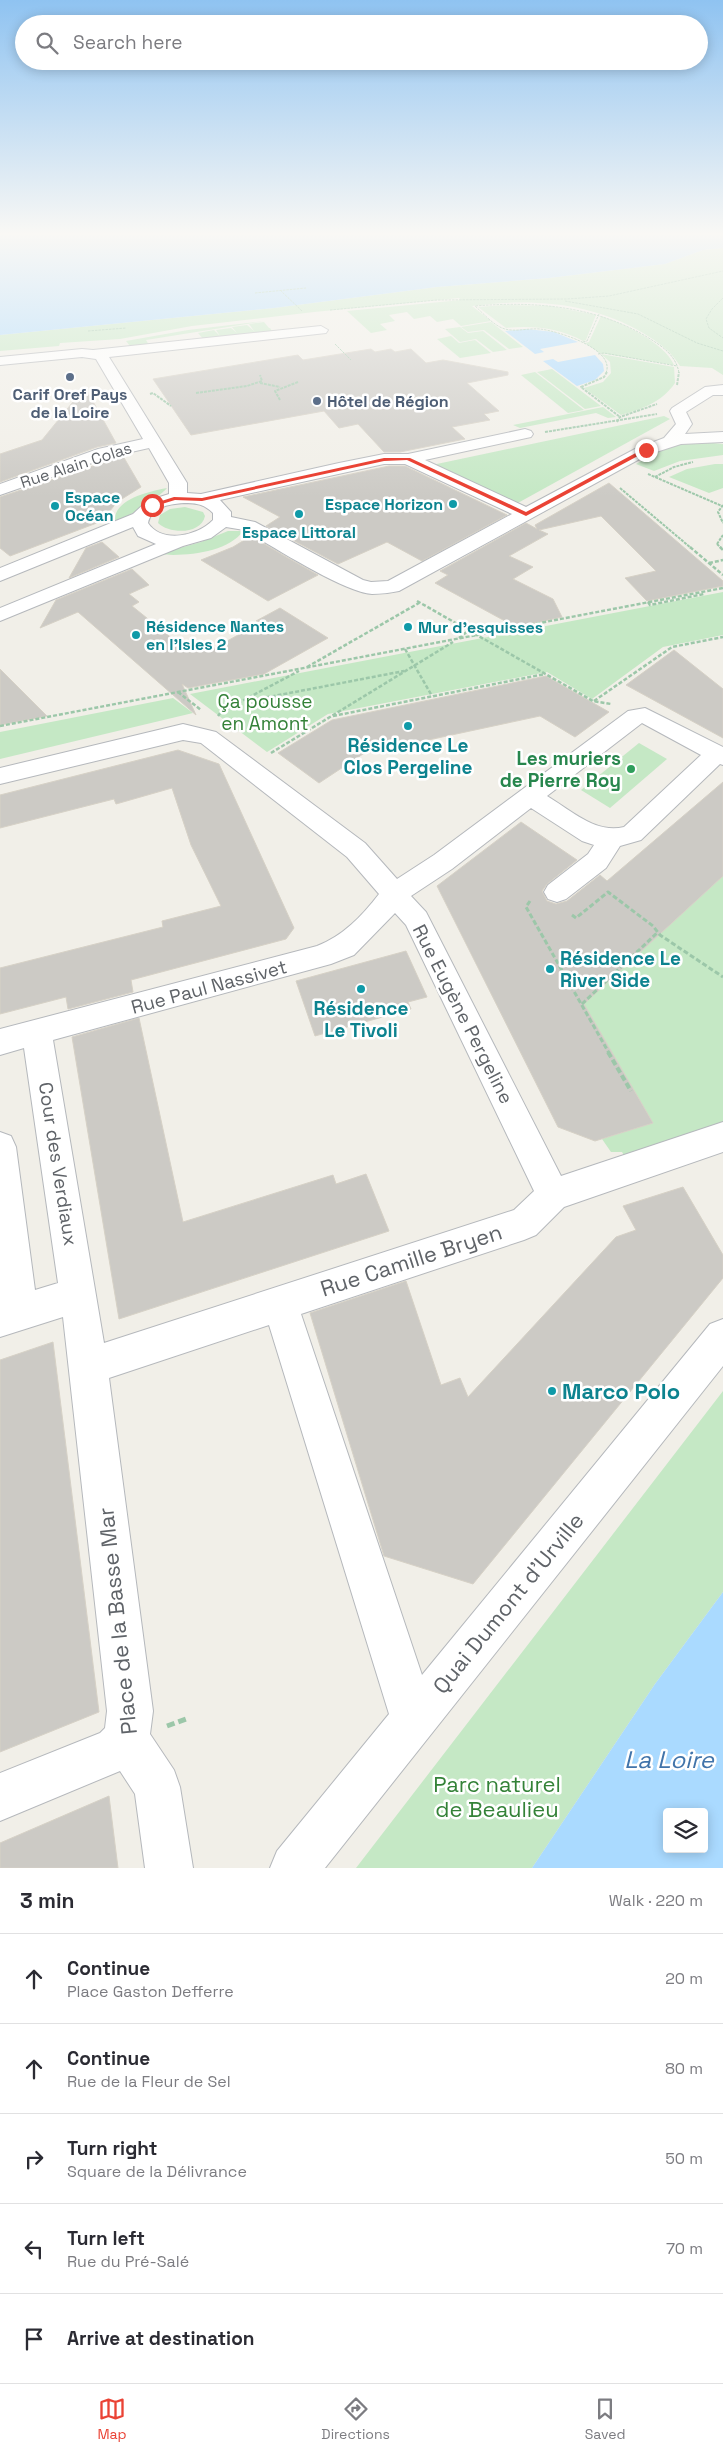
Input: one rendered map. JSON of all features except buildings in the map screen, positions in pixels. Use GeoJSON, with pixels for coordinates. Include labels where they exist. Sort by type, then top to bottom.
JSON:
{"type":"FeatureCollection","features":[{"type":"Feature","properties":{"kind":"street"},"geometry":{"type":"LineString","coordinates":[[0,360],[82,353],[98,355],[321,330]]}},
{"type":"Feature","properties":{"kind":"street"},"geometry":{"type":"LineString","coordinates":[[98,355],[178,483],[178,498]]}},
{"type":"Feature","properties":{"kind":"street"},"geometry":{"type":"LineString","coordinates":[[672,439],[684,424],[678,411],[710,390],[723,390]]}},
{"type":"Feature","properties":{"kind":"street"},"geometry":{"type":"LineString","coordinates":[[50,573],[135,535],[152,505],[178,498],[202,499],[375,461],[408,459],[525,434]]}},
{"type":"Feature","properties":{"kind":"street"},"geometry":{"type":"LineString","coordinates":[[222,521],[249,526],[356,584],[372,588],[392,587],[641,452],[672,439],[691,436],[723,437]]}},
{"type":"Feature","properties":{"kind":"street","name":"Rue Alain Colas"},"geometry":{"type":"LineString","coordinates":[[0,490],[104,453],[153,442]]}},
{"type":"Feature","properties":{"kind":"street"},"geometry":{"type":"LineString","coordinates":[[408,459],[526,514]]}},
{"type":"Feature","properties":{"kind":"street"},"geometry":{"type":"LineString","coordinates":[[0,615],[146,553],[180,540],[209,534],[222,521],[223,515],[220,508],[202,499]]}},
{"type":"Feature","properties":{"kind":"street"},"geometry":{"type":"LineString","coordinates":[[0,575],[33,562],[135,535],[180,540]]}},
{"type":"Feature","properties":{"kind":"street"},"geometry":{"type":"LineString","coordinates":[[33,562],[50,573],[66,588]]}},
{"type":"Feature","properties":{"kind":"street"},"geometry":{"type":"LineString","coordinates":[[531,796],[592,834],[610,839],[632,834],[720,755],[640,715]]}},
{"type":"Feature","properties":{"kind":"street","name":"Rue Paul Nassivet"},"geometry":{"type":"LineString","coordinates":[[0,1042],[321,956],[344,948],[376,917],[395,893],[443,862],[640,715]]}},
{"type":"Feature","properties":{"kind":"street","name":"Rue Eugène Pergeline"},"geometry":{"type":"LineString","coordinates":[[0,776],[183,732],[208,737],[248,767],[356,850],[422,926],[553,1194]]}},
{"type":"Feature","properties":{"kind":"street"},"geometry":{"type":"LineString","coordinates":[[554,901],[597,861],[610,839]]}},
{"type":"Feature","properties":{"kind":"street","name":"Cour des Verdiaux"},"geometry":{"type":"LineString","coordinates":[[37,1033],[90,1366]]}},
{"type":"Feature","properties":{"kind":"street","name":"Rue Camille Bryen"},"geometry":{"type":"LineString","coordinates":[[90,1366],[524,1223],[553,1194],[723,1137]]}},
{"type":"Feature","properties":{"kind":"street"},"geometry":{"type":"LineString","coordinates":[[0,1147],[10,1316],[78,1295]]}},
{"type":"Feature","properties":{"kind":"street"},"geometry":{"type":"LineString","coordinates":[[287,1325],[414,1720]]}},
{"type":"Feature","properties":{"kind":"street","name":"Quai Dumont d'Urville"},"geometry":{"type":"LineString","coordinates":[[294,1868],[723,1338]]}},
{"type":"Feature","properties":{"kind":"street","name":"Place de la Basse Mar"},"geometry":{"type":"LineString","coordinates":[[90,1366],[130,1711],[126,1739],[156,1787],[169,1868]]}},
{"type":"Feature","properties":{"kind":"street"},"geometry":{"type":"LineString","coordinates":[[0,1797],[116,1749],[126,1739]]}},
{"type":"Feature","properties":{"kind":"path"},"geometry":{"type":"LineString","coordinates":[[495,322],[504,329],[547,330],[567,335],[582,342],[598,354],[607,363],[608,367],[604,377],[581,387],[620,417]]}},
{"type":"Feature","properties":{"kind":"path"},"geometry":{"type":"LineString","coordinates":[[582,342],[588,341],[596,322]]}},
{"type":"Feature","properties":{"kind":"path"},"geometry":{"type":"LineString","coordinates":[[619,322],[654,341],[672,355],[678,366],[679,380],[677,386]]}},
{"type":"Feature","properties":{"kind":"path"},"geometry":{"type":"LineString","coordinates":[[658,322],[688,340],[723,351]]}},
{"type":"Feature","properties":{"kind":"path"},"geometry":{"type":"LineString","coordinates":[[706,322],[707,328],[723,338]]}},
{"type":"Feature","properties":{"kind":"path"},"geometry":{"type":"LineString","coordinates":[[598,354],[604,353],[678,366]]}},
{"type":"Feature","properties":{"kind":"path"},"geometry":{"type":"LineString","coordinates":[[259,382],[262,381],[260,375]]}},
{"type":"Feature","properties":{"kind":"path"},"geometry":{"type":"LineString","coordinates":[[196,393],[247,386],[259,382],[280,387]]}},
{"type":"Feature","properties":{"kind":"path"},"geometry":{"type":"LineString","coordinates":[[280,400],[275,391],[280,387],[298,382]]}},
{"type":"Feature","properties":{"kind":"path"},"geometry":{"type":"LineString","coordinates":[[156,401],[150,393],[153,393],[171,406],[162,408]]}},
{"type":"Feature","properties":{"kind":"path"},"geometry":{"type":"LineString","coordinates":[[618,421],[620,417],[660,402]]}},
{"type":"Feature","properties":{"kind":"path"},"geometry":{"type":"LineString","coordinates":[[525,434],[678,411]]}},
{"type":"Feature","properties":{"kind":"path"},"geometry":{"type":"LineString","coordinates":[[654,477],[674,467],[700,461]]}},
{"type":"Feature","properties":{"kind":"path"},"geometry":{"type":"LineString","coordinates":[[622,463],[723,505],[718,512],[723,523]]}},
{"type":"Feature","properties":{"kind":"path"},"geometry":{"type":"LineString","coordinates":[[616,485],[723,575]]}},
{"type":"Feature","properties":{"kind":"path"},"geometry":{"type":"LineString","coordinates":[[717,544],[723,536]]}},
{"type":"Feature","properties":{"kind":"path"},"geometry":{"type":"LineString","coordinates":[[717,544],[723,546]]}},
{"type":"Feature","properties":{"kind":"path"},"geometry":{"type":"LineString","coordinates":[[717,544],[723,550]]}},
{"type":"Feature","properties":{"kind":"path"},"geometry":{"type":"LineString","coordinates":[[708,563],[723,560]]}},
{"type":"Feature","properties":{"kind":"path"},"geometry":{"type":"LineString","coordinates":[[392,587],[593,701],[618,704],[640,715]]}},
{"type":"Feature","properties":{"kind":"path"},"geometry":{"type":"LineString","coordinates":[[0,726],[723,588]]}},
{"type":"Feature","properties":{"kind":"path"},"geometry":{"type":"LineString","coordinates":[[647,601],[650,605],[704,594]]}},
{"type":"Feature","properties":{"kind":"path"},"geometry":{"type":"LineString","coordinates":[[214,721],[221,712],[245,702],[419,602]]}},
{"type":"Feature","properties":{"kind":"path"},"geometry":{"type":"LineString","coordinates":[[248,767],[253,751],[265,756],[457,640],[468,631]]}},
{"type":"Feature","properties":{"kind":"path"},"geometry":{"type":"LineString","coordinates":[[593,701],[672,648],[723,637]]}},
{"type":"Feature","properties":{"kind":"path"},"geometry":{"type":"LineString","coordinates":[[405,649],[416,665],[432,696]]}},
{"type":"Feature","properties":{"kind":"path"},"geometry":{"type":"LineString","coordinates":[[245,702],[408,670]]}},
{"type":"Feature","properties":{"kind":"path"},"geometry":{"type":"LineString","coordinates":[[330,716],[546,674]]}},
{"type":"Feature","properties":{"kind":"path"},"geometry":{"type":"LineString","coordinates":[[631,1092],[526,907],[554,901],[576,918],[608,892],[653,926],[658,932],[723,977]]}},
{"type":"Feature","properties":{"kind":"path"},"geometry":{"type":"LineString","coordinates":[[582,1004],[658,932]]}},
{"type":"Feature","properties":{"kind":"green space"},"geometry":{"type":"Polygon","coordinates":[[[130,322],[225,322],[120,339],[60,343],[59,346],[0,351],[0,335],[130,322]]]}},
{"type":"Feature","properties":{"kind":"green space"},"geometry":{"type":"Polygon","coordinates":[[[258,322],[146,340],[149,345],[130,346],[126,341],[188,330],[258,322]]]}},
{"type":"Feature","properties":{"kind":"green space"},"geometry":{"type":"Polygon","coordinates":[[[264,322],[274,334],[204,340],[198,333],[214,330],[220,336],[216,330],[231,328],[237,333],[232,327],[247,325],[254,331],[249,324],[264,322]]]}},
{"type":"Feature","properties":{"kind":"green space"},"geometry":{"type":"Polygon","coordinates":[[[359,322],[389,322],[380,324],[387,330],[371,333],[359,322]]]}},
{"type":"Feature","properties":{"kind":"green space"},"geometry":{"type":"Polygon","coordinates":[[[457,322],[484,322],[461,326],[457,322]]]}},
{"type":"Feature","properties":{"kind":"green space"},"geometry":{"type":"Polygon","coordinates":[[[491,322],[523,347],[509,349],[484,330],[468,332],[461,327],[491,322]]]}},
{"type":"Feature","properties":{"kind":"green space"},"geometry":{"type":"Polygon","coordinates":[[[498,322],[593,322],[586,340],[583,341],[565,333],[546,328],[506,328],[498,322]]]}},
{"type":"Feature","properties":{"kind":"green space"},"geometry":{"type":"Polygon","coordinates":[[[598,322],[616,322],[652,341],[669,357],[674,365],[600,353],[585,343],[589,342],[598,322]]]}},
{"type":"Feature","properties":{"kind":"green space"},"geometry":{"type":"Polygon","coordinates":[[[621,322],[723,322],[723,375],[712,368],[680,366],[673,356],[659,343],[621,322]]]}},
{"type":"Feature","properties":{"kind":"green space"},"geometry":{"type":"Polygon","coordinates":[[[460,327],[468,333],[483,331],[507,350],[493,352],[476,339],[460,342],[445,329],[460,327]]]}},
{"type":"Feature","properties":{"kind":"green space"},"geometry":{"type":"Polygon","coordinates":[[[451,336],[459,343],[475,340],[491,353],[460,358],[437,339],[451,336]]]}},
{"type":"Feature","properties":{"kind":"green space"},"geometry":{"type":"Polygon","coordinates":[[[601,354],[674,367],[675,383],[658,400],[621,415],[584,388],[603,382],[611,373],[610,362],[601,354]]]}},
{"type":"Feature","properties":{"kind":"green space"},"geometry":{"type":"Polygon","coordinates":[[[552,369],[601,406],[585,409],[537,372],[552,369]]]}},
{"type":"Feature","properties":{"kind":"green space"},"geometry":{"type":"Polygon","coordinates":[[[535,372],[584,410],[568,413],[521,375],[535,372]]]}},
{"type":"Feature","properties":{"kind":"green space"},"geometry":{"type":"Polygon","coordinates":[[[603,407],[616,417],[608,418],[596,413],[520,428],[513,425],[603,407]]]}},
{"type":"Feature","properties":{"kind":"green space"},"geometry":{"type":"Polygon","coordinates":[[[664,416],[670,419],[516,504],[432,465],[664,416]]]}},
{"type":"Feature","properties":{"kind":"green space"},"geometry":{"type":"Polygon","coordinates":[[[703,442],[723,444],[723,455],[680,461],[654,471],[636,464],[672,444],[703,442]]]}},
{"type":"Feature","properties":{"kind":"green space"},"geometry":{"type":"Polygon","coordinates":[[[723,464],[723,488],[709,493],[669,477],[687,469],[723,464]]]}},
{"type":"Feature","properties":{"kind":"green space"},"geometry":{"type":"Polygon","coordinates":[[[167,488],[121,520],[115,521],[116,513],[126,502],[134,497],[167,488]]]}},
{"type":"Feature","properties":{"kind":"green space"},"geometry":{"type":"Polygon","coordinates":[[[185,507],[203,512],[205,516],[198,527],[177,531],[163,527],[158,523],[160,515],[170,509],[185,507]]]}},
{"type":"Feature","properties":{"kind":"green space"},"geometry":{"type":"Polygon","coordinates":[[[228,531],[243,531],[227,544],[216,549],[191,554],[158,554],[201,542],[228,531]]]}},
{"type":"Feature","properties":{"kind":"green space","name":"Ça pousse en Amont"},"geometry":{"type":"Polygon","coordinates":[[[723,592],[723,635],[663,647],[592,699],[547,672],[328,714],[267,752],[190,694],[723,592]]]}},
{"type":"Feature","properties":{"kind":"green space"},"geometry":{"type":"Polygon","coordinates":[[[173,698],[193,713],[0,759],[0,732],[173,698]]]}},
{"type":"Feature","properties":{"kind":"green space","name":"Les muriers de Pierre Roy"},"geometry":{"type":"Polygon","coordinates":[[[639,743],[667,759],[610,808],[581,790],[639,743]]]}},
{"type":"Feature","properties":{"kind":"green space"},"geometry":{"type":"Polygon","coordinates":[[[723,876],[723,1126],[625,1157],[622,1152],[611,1152],[602,1139],[653,1123],[584,1004],[723,876]]]}},
{"type":"Feature","properties":{"kind":"green space","name":"Parc naturel de Beaulieu"},"geometry":{"type":"Polygon","coordinates":[[[723,1391],[723,1592],[655,1684],[532,1868],[356,1868],[723,1391]]]}},
{"type":"Feature","properties":{"kind":"water"},"geometry":{"type":"Polygon","coordinates":[[[0,322],[130,322],[0,335],[0,322]]]}},
{"type":"Feature","properties":{"kind":"water"},"geometry":{"type":"Polygon","coordinates":[[[527,329],[554,332],[578,342],[540,349],[544,352],[535,354],[505,331],[527,329]]]}},
{"type":"Feature","properties":{"kind":"water"},"geometry":{"type":"Polygon","coordinates":[[[595,355],[603,364],[604,371],[595,380],[577,386],[543,361],[553,359],[558,362],[595,355]]]}},
{"type":"Feature","properties":{"kind":"water","name":"La Loire"},"geometry":{"type":"Polygon","coordinates":[[[723,1592],[723,1868],[532,1868],[655,1684],[723,1592]]]}},
{"type":"Feature","properties":{"kind":"place","name":"Carif Oref Pays de la Loire"},"geometry":{"type":"Point","coordinates":[70,377]}},
{"type":"Feature","properties":{"kind":"place","name":"Hôtel de Région"},"geometry":{"type":"Point","coordinates":[317,401]}},
{"type":"Feature","properties":{"kind":"place","name":"Espace Horizon"},"geometry":{"type":"Point","coordinates":[453,504]}},
{"type":"Feature","properties":{"kind":"place","name":"Espace Océan"},"geometry":{"type":"Point","coordinates":[55,506]}},
{"type":"Feature","properties":{"kind":"place","name":"Espace Littoral"},"geometry":{"type":"Point","coordinates":[299,514]}},
{"type":"Feature","properties":{"kind":"place","name":"Mur d'esquisses"},"geometry":{"type":"Point","coordinates":[408,627]}},
{"type":"Feature","properties":{"kind":"place","name":"Résidence Nantes en l'Isles 2"},"geometry":{"type":"Point","coordinates":[136,635]}},
{"type":"Feature","properties":{"kind":"place","name":"Résidence Le Clos Pergeline"},"geometry":{"type":"Point","coordinates":[408,726]}},
{"type":"Feature","properties":{"kind":"place","name":"Les muriers de Pierre Roy"},"geometry":{"type":"Point","coordinates":[631,769]}},
{"type":"Feature","properties":{"kind":"place","name":"Résidence Le River Side"},"geometry":{"type":"Point","coordinates":[550,969]}},
{"type":"Feature","properties":{"kind":"place","name":"Résidence Le Tivoli"},"geometry":{"type":"Point","coordinates":[361,989]}},
{"type":"Feature","properties":{"kind":"place","name":"Marco Polo"},"geometry":{"type":"Point","coordinates":[552,1391]}},
{"type":"Feature","properties":{"kind":"route"},"geometry":{"type":"LineString","coordinates":[[152,505],[174,498],[202,499],[245,488],[384,459],[408,459],[526,514],[646,450]]}}]}
